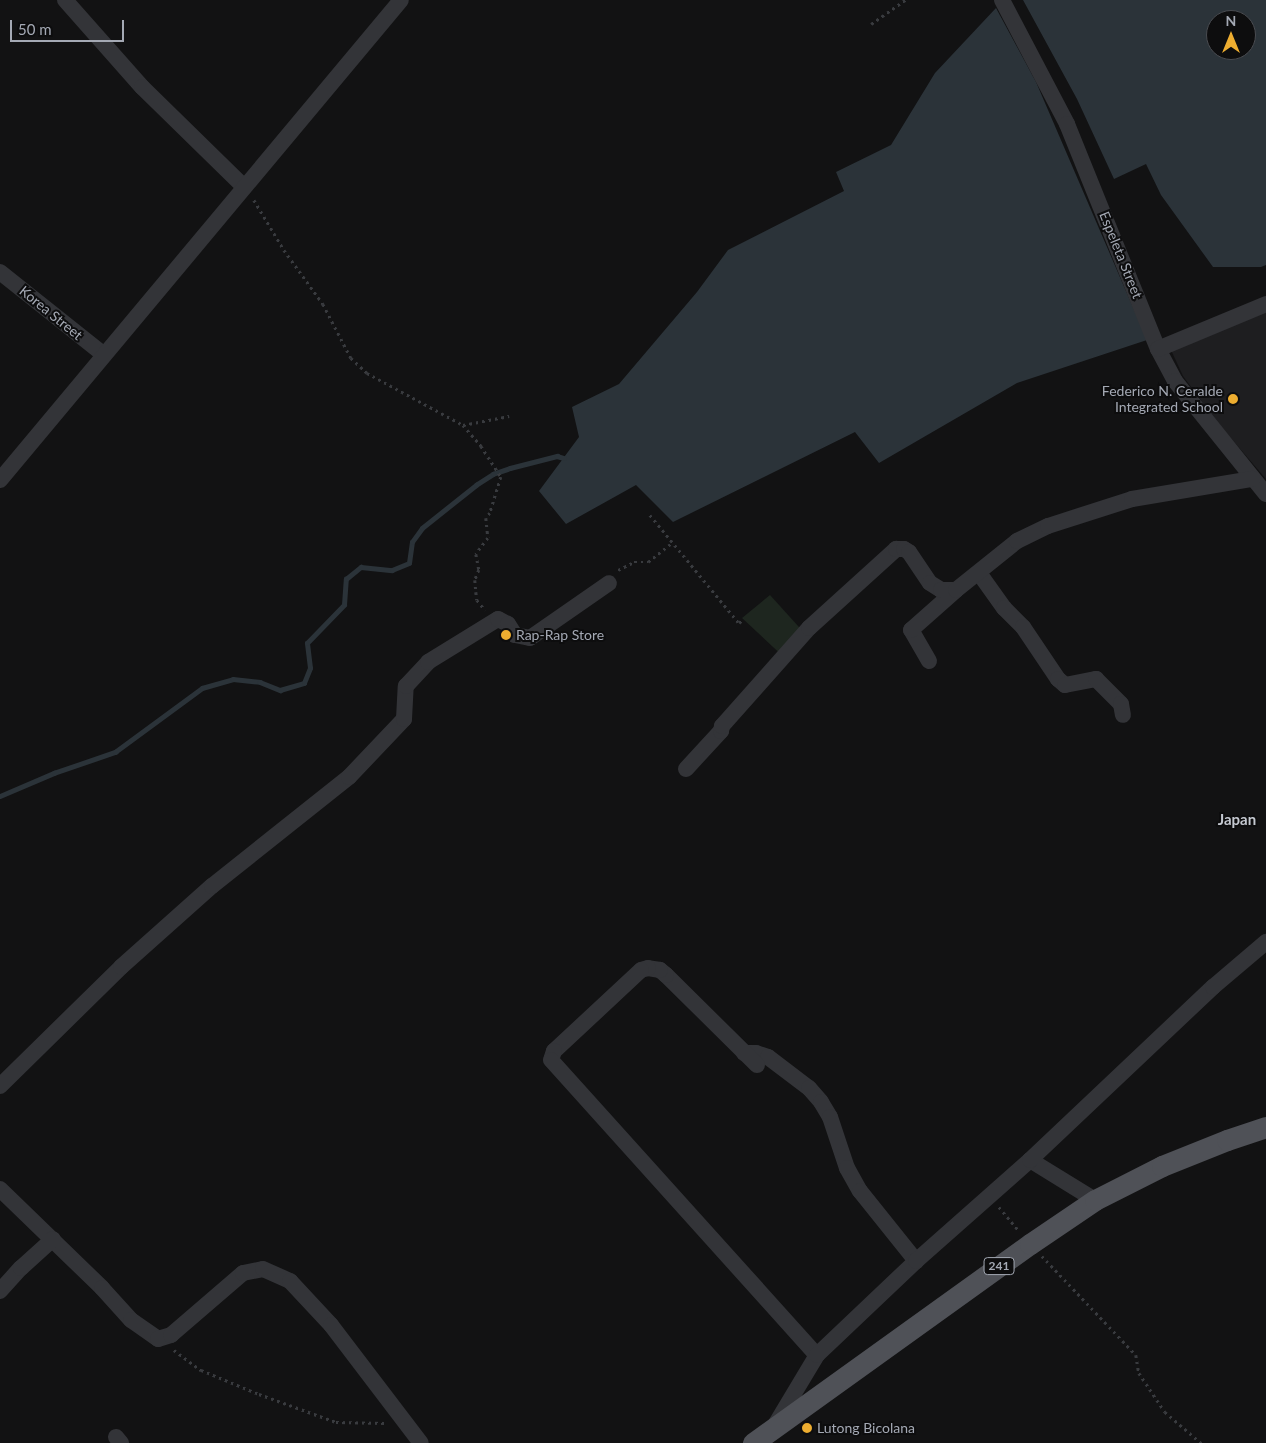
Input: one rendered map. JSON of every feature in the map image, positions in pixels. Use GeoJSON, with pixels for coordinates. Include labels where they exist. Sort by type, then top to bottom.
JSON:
{"type":"FeatureCollection","features":[{"type":"Feature","properties":{"kind":"main road","name":"241"},"geometry":{"type":"LineString","coordinates":[[753,1443],[1030,1244],[1095,1200],[1162,1166],[1227,1140],[1266,1127]]}},
{"type":"Feature","properties":{"kind":"street"},"geometry":{"type":"LineString","coordinates":[[65,0],[142,87],[244,187]]}},
{"type":"Feature","properties":{"kind":"street"},"geometry":{"type":"LineString","coordinates":[[0,480],[103,354],[401,0]]}},
{"type":"Feature","properties":{"kind":"street","name":"Espeleta Street"},"geometry":{"type":"LineString","coordinates":[[1002,0],[1067,124],[1158,349],[1175,381],[1266,494]]}},
{"type":"Feature","properties":{"kind":"street","name":"Korea Street"},"geometry":{"type":"LineString","coordinates":[[0,272],[103,354]]}},
{"type":"Feature","properties":{"kind":"street"},"geometry":{"type":"LineString","coordinates":[[1158,349],[1266,304]]}},
{"type":"Feature","properties":{"kind":"street"},"geometry":{"type":"LineString","coordinates":[[929,660],[912,630],[956,590],[980,573],[1017,541],[1048,526],[1132,499],[1252,479]]}},
{"type":"Feature","properties":{"kind":"street"},"geometry":{"type":"LineString","coordinates":[[686,769],[721,731],[722,726],[808,628],[896,549],[904,549],[909,552],[930,583],[941,590],[956,590]]}},
{"type":"Feature","properties":{"kind":"street"},"geometry":{"type":"LineString","coordinates":[[980,573],[1004,608],[1023,627],[1058,679],[1065,685],[1096,679],[1121,704],[1123,714]]}},
{"type":"Feature","properties":{"kind":"street"},"geometry":{"type":"LineString","coordinates":[[0,1086],[120,967],[212,886],[349,777],[404,719],[406,686],[428,662],[493,620],[502,619],[515,635],[530,638],[609,583]]}},
{"type":"Feature","properties":{"kind":"street"},"geometry":{"type":"LineString","coordinates":[[772,1429],[817,1355],[916,1261],[1030,1160],[1213,987],[1266,942]]}},
{"type":"Feature","properties":{"kind":"street"},"geometry":{"type":"LineString","coordinates":[[757,1066],[666,974],[660,970],[648,968],[641,970],[554,1051],[551,1060],[817,1355]]}},
{"type":"Feature","properties":{"kind":"street"},"geometry":{"type":"LineString","coordinates":[[744,1053],[756,1053],[768,1057],[810,1088],[830,1117],[847,1168],[860,1190],[916,1261]]}},
{"type":"Feature","properties":{"kind":"street"},"geometry":{"type":"LineString","coordinates":[[1030,1160],[1095,1200]]}},
{"type":"Feature","properties":{"kind":"street"},"geometry":{"type":"LineString","coordinates":[[0,1189],[53,1239],[131,1320],[158,1338],[171,1335],[243,1273],[263,1269],[290,1281],[331,1325],[421,1443]]}},
{"type":"Feature","properties":{"kind":"street"},"geometry":{"type":"LineString","coordinates":[[0,1291],[21,1268],[53,1239]]}},
{"type":"Feature","properties":{"kind":"path"},"geometry":{"type":"LineString","coordinates":[[871,24],[905,0]]}},
{"type":"Feature","properties":{"kind":"path"},"geometry":{"type":"LineString","coordinates":[[244,187],[260,206],[284,250],[323,304],[351,358],[367,373],[463,426],[481,446],[501,477],[490,513],[486,518],[488,538],[476,554],[479,570],[475,580],[477,600],[493,620]]}},
{"type":"Feature","properties":{"kind":"path"},"geometry":{"type":"LineString","coordinates":[[463,426],[509,416]]}},
{"type":"Feature","properties":{"kind":"path"},"geometry":{"type":"LineString","coordinates":[[650,515],[739,623],[743,619]]}},
{"type":"Feature","properties":{"kind":"path"},"geometry":{"type":"LineString","coordinates":[[609,583],[613,574],[617,571],[634,562],[648,562],[673,542]]}},
{"type":"Feature","properties":{"kind":"path"},"geometry":{"type":"LineString","coordinates":[[989,1196],[1030,1244],[1136,1355],[1139,1373],[1166,1412],[1201,1443]]}},
{"type":"Feature","properties":{"kind":"path"},"geometry":{"type":"LineString","coordinates":[[158,1338],[201,1370],[259,1394],[336,1422],[363,1424],[404,1422]]}},
{"type":"Feature","properties":{"kind":"shaded area"},"geometry":{"type":"Polygon","coordinates":[[[1023,0],[1266,0],[1266,265],[1261,267],[1213,267],[1161,195],[1146,164],[1114,179],[1077,99],[1023,0]]]}},
{"type":"Feature","properties":{"kind":"shaded area"},"geometry":{"type":"Polygon","coordinates":[[[996,8],[1036,82],[1147,340],[1017,383],[879,463],[855,432],[673,522],[636,485],[566,524],[539,491],[579,437],[572,407],[619,384],[697,292],[728,250],[844,191],[836,172],[891,145],[935,73],[996,8]]]}},
{"type":"Feature","properties":{"kind":"shaded area","name":"Federico N. Ceralde Integrated School"},"geometry":{"type":"Polygon","coordinates":[[[1266,307],[1266,479],[1217,422],[1183,376],[1171,350],[1266,307]]]}},
{"type":"Feature","properties":{"kind":"shaded area"},"geometry":{"type":"Polygon","coordinates":[[[770,595],[808,637],[787,660],[742,618],[770,595]]]}},
{"type":"Feature","properties":{"kind":"waterway"},"geometry":{"type":"LineString","coordinates":[[0,796],[54,773],[115,752],[202,688],[233,679],[260,682],[280,690],[304,683],[310,668],[307,643],[344,605],[346,579],[361,567],[392,570],[409,563],[412,542],[422,528],[476,485],[493,474],[557,456],[564,458]]}},
{"type":"Feature","properties":{"kind":"place","name":"Federico N. Ceralde Integrated School"},"geometry":{"type":"Point","coordinates":[1233,399]}},
{"type":"Feature","properties":{"kind":"place","name":"Rap-Rap Store"},"geometry":{"type":"Point","coordinates":[506,635]}},
{"type":"Feature","properties":{"kind":"place","name":"Lutong Bicolana"},"geometry":{"type":"Point","coordinates":[807,1428]}},
{"type":"Feature","properties":{"kind":"district","name":"Japan"},"geometry":{"type":"Point","coordinates":[1237,820]}}]}
